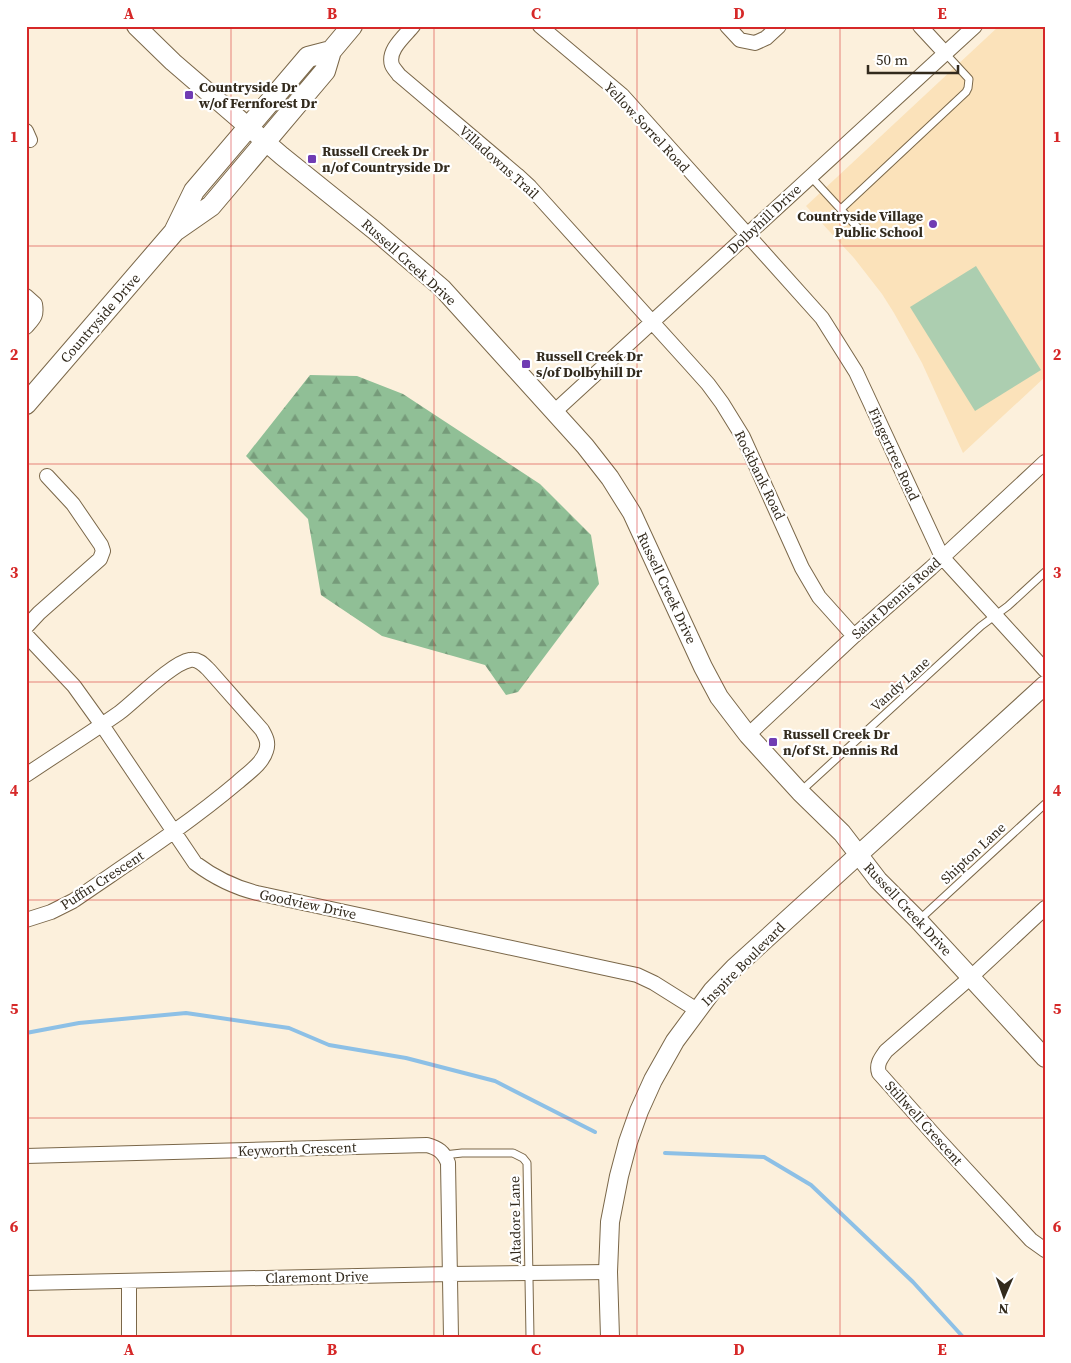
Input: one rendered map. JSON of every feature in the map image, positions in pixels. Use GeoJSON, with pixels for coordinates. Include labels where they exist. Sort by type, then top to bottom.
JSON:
{"type":"FeatureCollection","features":[{"type":"Feature","properties":{"kind":"main road","name":"Countryside Drive"},"geometry":{"type":"LineString","coordinates":[[26,404],[174,232],[211,206],[325,71],[332,51],[352,26]]}},
{"type":"Feature","properties":{"kind":"main road","name":"Countryside Drive"},"geometry":{"type":"LineString","coordinates":[[174,232],[194,191],[308,57],[332,51]]}},
{"type":"Feature","properties":{"kind":"street","name":"Russell Creek Drive"},"geometry":{"type":"LineString","coordinates":[[136,26],[174,62],[266,142],[442,288],[585,446],[610,478],[632,514],[703,667],[719,697],[748,735],[800,792],[842,833],[878,880],[918,920],[1045,1058]]}},
{"type":"Feature","properties":{"kind":"street","name":"Villadowns Trail"},"geometry":{"type":"LineString","coordinates":[[413,26],[393,50],[391,57],[392,65],[399,75],[517,175],[653,322]]}},
{"type":"Feature","properties":{"kind":"street","name":"Yellow Sorrel Road"},"geometry":{"type":"LineString","coordinates":[[540,26],[622,96],[748,235]]}},
{"type":"Feature","properties":{"kind":"street"},"geometry":{"type":"LineString","coordinates":[[727,26],[740,40],[755,43],[766,38],[779,26]]}},
{"type":"Feature","properties":{"kind":"street"},"geometry":{"type":"LineString","coordinates":[[920,26],[945,53]]}},
{"type":"Feature","properties":{"kind":"street","name":"Dolbyhill Drive"},"geometry":{"type":"LineString","coordinates":[[554,412],[975,26]]}},
{"type":"Feature","properties":{"kind":"street","name":"Fingertree Road"},"geometry":{"type":"LineString","coordinates":[[748,235],[822,318],[856,372],[942,557],[1045,670]]}},
{"type":"Feature","properties":{"kind":"street"},"geometry":{"type":"LineString","coordinates":[[26,327],[34,318],[36,312],[31,300]]}},
{"type":"Feature","properties":{"kind":"street","name":"Rockbank Road"},"geometry":{"type":"LineString","coordinates":[[653,322],[708,384],[743,436],[802,568],[819,597],[854,636]]}},
{"type":"Feature","properties":{"kind":"street","name":"Saint Dennis Road"},"geometry":{"type":"LineString","coordinates":[[748,735],[1045,462]]}},
{"type":"Feature","properties":{"kind":"street"},"geometry":{"type":"LineString","coordinates":[[26,627],[39,613],[100,559],[103,552],[101,545],[74,504],[47,476]]}},
{"type":"Feature","properties":{"kind":"street","name":"Goodview Drive"},"geometry":{"type":"LineString","coordinates":[[26,635],[74,686],[195,863],[222,880],[241,890],[637,975],[654,983],[697,1010]]}},
{"type":"Feature","properties":{"kind":"street","name":"Puffin Crescent"},"geometry":{"type":"LineString","coordinates":[[26,920],[51,912],[73,901],[214,803],[262,760],[268,744],[262,730],[209,670],[200,661],[194,659],[173,668],[102,725]]}},
{"type":"Feature","properties":{"kind":"street","name":"Inspire Boulevard"},"geometry":{"type":"LineString","coordinates":[[610,1337],[608,1272],[610,1222],[620,1176],[628,1142],[639,1110],[675,1041],[712,991],[734,968],[1045,685]]}},
{"type":"Feature","properties":{"kind":"street"},"geometry":{"type":"LineString","coordinates":[[26,775],[102,725]]}},
{"type":"Feature","properties":{"kind":"street"},"geometry":{"type":"LineString","coordinates":[[971,977],[1045,908]]}},
{"type":"Feature","properties":{"kind":"street","name":"Stillwell Crescent"},"geometry":{"type":"LineString","coordinates":[[971,977],[886,1051],[880,1060],[879,1073],[1026,1235],[1045,1250]]}},
{"type":"Feature","properties":{"kind":"street","name":"Keyworth Crescent"},"geometry":{"type":"LineString","coordinates":[[26,1156],[428,1145],[441,1150],[444,1155]]}},
{"type":"Feature","properties":{"kind":"street"},"geometry":{"type":"LineString","coordinates":[[444,1155],[448,1163],[451,1337]]}},
{"type":"Feature","properties":{"kind":"street","name":"Claremont Drive"},"geometry":{"type":"LineString","coordinates":[[26,1283],[608,1272]]}},
{"type":"Feature","properties":{"kind":"street"},"geometry":{"type":"LineString","coordinates":[[129,1282],[129,1337]]}},
{"type":"Feature","properties":{"kind":"lane"},"geometry":{"type":"LineString","coordinates":[[841,209],[966,92],[969,79],[945,53]]}},
{"type":"Feature","properties":{"kind":"lane"},"geometry":{"type":"LineString","coordinates":[[811,176],[858,228]]}},
{"type":"Feature","properties":{"kind":"lane","name":"Vandy Lane"},"geometry":{"type":"LineString","coordinates":[[800,792],[982,626],[1008,606],[1045,572]]}},
{"type":"Feature","properties":{"kind":"lane","name":"Shipton Lane"},"geometry":{"type":"LineString","coordinates":[[918,920],[1045,804]]}},
{"type":"Feature","properties":{"kind":"lane","name":"Altadore Lane"},"geometry":{"type":"LineString","coordinates":[[444,1155],[513,1153],[523,1158],[526,1163],[529,1273]]}},
{"type":"Feature","properties":{"kind":"lane"},"geometry":{"type":"LineString","coordinates":[[529,1273],[530,1337]]}},
{"type":"Feature","properties":{"kind":"shaded area","name":"Countryside Village Public School"},"geometry":{"type":"Polygon","coordinates":[[[999,26],[1045,26],[1045,377],[963,453],[922,363],[882,294],[854,258],[806,206],[999,26]]]}},
{"type":"Feature","properties":{"kind":"green space"},"geometry":{"type":"Polygon","coordinates":[[[976,266],[1041,370],[975,411],[910,307],[976,266]]]}},
{"type":"Feature","properties":{"kind":"green space"},"geometry":{"type":"Polygon","coordinates":[[[310,375],[357,376],[403,394],[540,484],[591,535],[599,584],[518,692],[506,695],[485,665],[382,636],[321,595],[308,519],[246,456],[310,375]]]}},
{"type":"Feature","properties":{"kind":"waterway"},"geometry":{"type":"LineString","coordinates":[[26,1033],[79,1023],[186,1013],[289,1028],[329,1045],[406,1058],[495,1081],[595,1132]]}},
{"type":"Feature","properties":{"kind":"waterway"},"geometry":{"type":"LineString","coordinates":[[665,1153],[764,1157],[811,1185],[913,1282],[963,1337]]}},
{"type":"Feature","properties":{"kind":"place","name":"Countryside Dr w/of Fernforest Dr"},"geometry":{"type":"Point","coordinates":[189,95]}},
{"type":"Feature","properties":{"kind":"place","name":"Russell Creek Dr n/of Countryside Dr"},"geometry":{"type":"Point","coordinates":[312,159]}},
{"type":"Feature","properties":{"kind":"place","name":"Countryside Village Public School"},"geometry":{"type":"Point","coordinates":[933,224]}},
{"type":"Feature","properties":{"kind":"place","name":"Russell Creek Dr s/of Dolbyhill Dr"},"geometry":{"type":"Point","coordinates":[526,364]}},
{"type":"Feature","properties":{"kind":"place","name":"Russell Creek Dr n/of St. Dennis Rd"},"geometry":{"type":"Point","coordinates":[773,742]}}]}
